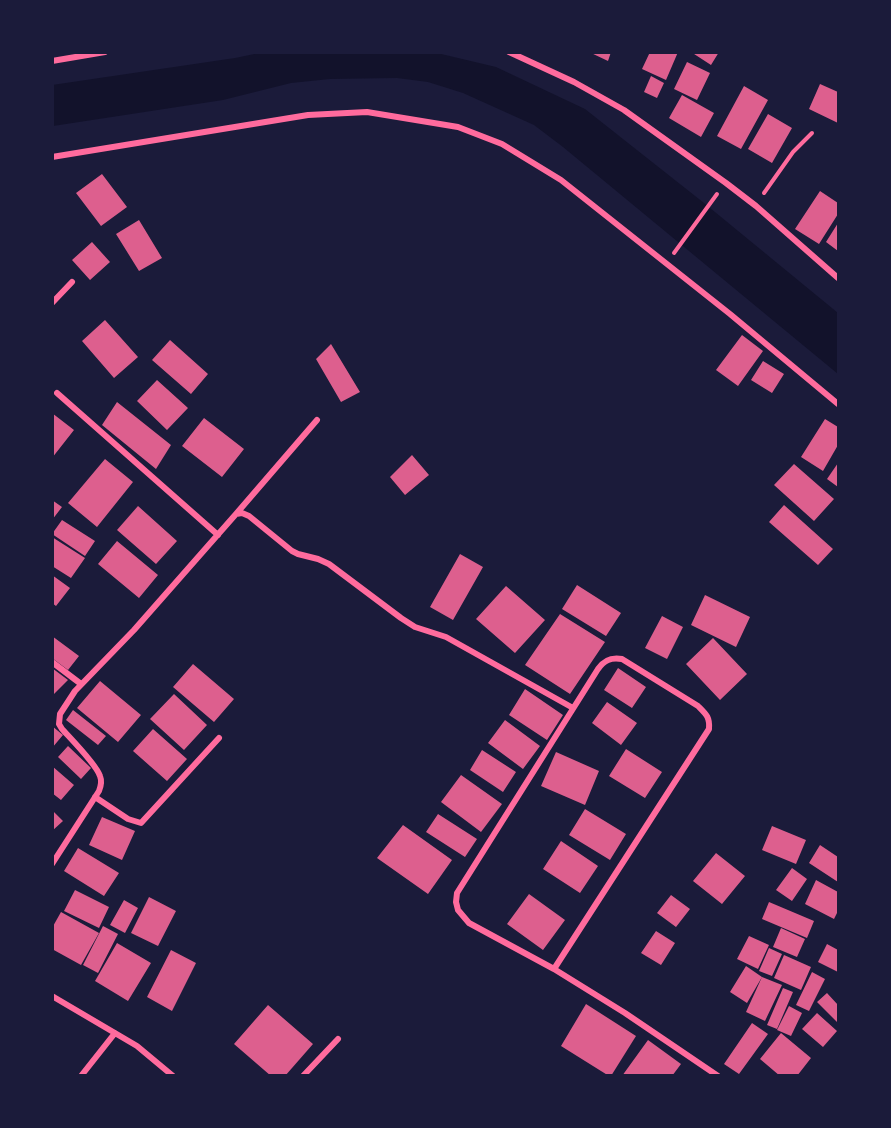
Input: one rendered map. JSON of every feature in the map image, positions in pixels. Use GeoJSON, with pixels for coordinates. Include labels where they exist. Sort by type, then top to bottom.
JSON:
{"type":"FeatureCollection","features":[{"type":"Feature","properties":{"kind":"street"},"geometry":{"type":"LineString","coordinates":[[52,61],[105,52]]}},
{"type":"Feature","properties":{"kind":"street"},"geometry":{"type":"LineString","coordinates":[[509,52],[574,82],[624,110],[756,206],[838,278]]}},
{"type":"Feature","properties":{"kind":"street"},"geometry":{"type":"LineString","coordinates":[[52,157],[308,114],[367,112],[459,127],[502,144],[561,180],[730,314],[838,404]]}},
{"type":"Feature","properties":{"kind":"street"},"geometry":{"type":"LineString","coordinates":[[52,303],[72,282]]}},
{"type":"Feature","properties":{"kind":"street"},"geometry":{"type":"LineString","coordinates":[[57,393],[218,535]]}},
{"type":"Feature","properties":{"kind":"street"},"geometry":{"type":"LineString","coordinates":[[52,864],[102,784],[96,769],[62,729],[60,714],[81,684],[134,630],[317,420]]}},
{"type":"Feature","properties":{"kind":"street"},"geometry":{"type":"LineString","coordinates":[[236,513],[249,516],[292,551],[329,564],[415,627],[446,637],[573,708]]}},
{"type":"Feature","properties":{"kind":"street"},"geometry":{"type":"LineString","coordinates":[[554,969],[709,729],[710,721],[698,706],[622,658],[615,657],[602,663],[457,892],[456,902],[458,910],[469,923],[554,969],[626,1013],[718,1076]]}},
{"type":"Feature","properties":{"kind":"street"},"geometry":{"type":"LineString","coordinates":[[52,662],[81,684]]}},
{"type":"Feature","properties":{"kind":"street"},"geometry":{"type":"LineString","coordinates":[[95,797],[128,819],[141,823],[219,738]]}},
{"type":"Feature","properties":{"kind":"street"},"geometry":{"type":"LineString","coordinates":[[52,996],[137,1046],[173,1076]]}},
{"type":"Feature","properties":{"kind":"street"},"geometry":{"type":"LineString","coordinates":[[81,1076],[115,1033]]}},
{"type":"Feature","properties":{"kind":"street"},"geometry":{"type":"LineString","coordinates":[[303,1076],[338,1039]]}},
{"type":"Feature","properties":{"kind":"path"},"geometry":{"type":"LineString","coordinates":[[756,206],[793,152],[812,133]]}},
{"type":"Feature","properties":{"kind":"path"},"geometry":{"type":"LineString","coordinates":[[677,249],[711,201]]}},
{"type":"Feature","properties":{"kind":"shaded area"},"geometry":{"type":"Polygon","coordinates":[[[264,52],[437,53],[496,67],[585,109],[838,313],[838,374],[534,125],[463,93],[428,82],[397,78],[330,79],[291,83],[223,100],[53,126],[52,85],[264,52]]]}},
{"type":"Feature","properties":{"kind":"building"},"geometry":{"type":"Polygon","coordinates":[[[589,52],[611,52],[608,61],[589,52]]]}},
{"type":"Feature","properties":{"kind":"building"},"geometry":{"type":"Polygon","coordinates":[[[650,52],[678,52],[666,80],[642,69],[650,52]]]}},
{"type":"Feature","properties":{"kind":"building"},"geometry":{"type":"Polygon","coordinates":[[[691,52],[719,52],[711,65],[691,52]]]}},
{"type":"Feature","properties":{"kind":"building"},"geometry":{"type":"Polygon","coordinates":[[[687,62],[710,73],[697,100],[674,89],[687,62]]]}},
{"type":"Feature","properties":{"kind":"building"},"geometry":{"type":"Polygon","coordinates":[[[651,76],[664,83],[657,98],[644,92],[651,76]]]}},
{"type":"Feature","properties":{"kind":"building"},"geometry":{"type":"Polygon","coordinates":[[[820,84],[838,92],[838,123],[809,109],[820,84]]]}},
{"type":"Feature","properties":{"kind":"building"},"geometry":{"type":"Polygon","coordinates":[[[744,86],[768,100],[741,149],[717,136],[744,86]]]}},
{"type":"Feature","properties":{"kind":"building"},"geometry":{"type":"Polygon","coordinates":[[[682,95],[714,113],[701,137],[669,118],[682,95]]]}},
{"type":"Feature","properties":{"kind":"building"},"geometry":{"type":"Polygon","coordinates":[[[768,114],[792,128],[772,163],[748,149],[768,114]]]}},
{"type":"Feature","properties":{"kind":"building"},"geometry":{"type":"Polygon","coordinates":[[[102,174],[127,207],[101,226],[76,193],[102,174]]]}},
{"type":"Feature","properties":{"kind":"building"},"geometry":{"type":"Polygon","coordinates":[[[820,191],[838,203],[838,214],[819,244],[795,229],[820,191]]]}},
{"type":"Feature","properties":{"kind":"building"},"geometry":{"type":"Polygon","coordinates":[[[139,220],[162,258],[139,271],[116,234],[139,220]]]}},
{"type":"Feature","properties":{"kind":"building"},"geometry":{"type":"Polygon","coordinates":[[[838,223],[838,251],[826,242],[838,223]]]}},
{"type":"Feature","properties":{"kind":"building"},"geometry":{"type":"Polygon","coordinates":[[[92,242],[110,262],[90,280],[72,260],[92,242]]]}},
{"type":"Feature","properties":{"kind":"building"},"geometry":{"type":"Polygon","coordinates":[[[105,320],[138,357],[114,378],[82,341],[105,320]]]}},
{"type":"Feature","properties":{"kind":"building"},"geometry":{"type":"Polygon","coordinates":[[[742,335],[763,351],[738,386],[716,370],[742,335]]]}},
{"type":"Feature","properties":{"kind":"building"},"geometry":{"type":"Polygon","coordinates":[[[170,340],[208,374],[191,394],[152,360],[170,340]]]}},
{"type":"Feature","properties":{"kind":"building"},"geometry":{"type":"Polygon","coordinates":[[[331,344],[360,392],[341,402],[316,359],[331,344]]]}},
{"type":"Feature","properties":{"kind":"building"},"geometry":{"type":"Polygon","coordinates":[[[763,361],[784,374],[772,393],[751,380],[763,361]]]}},
{"type":"Feature","properties":{"kind":"building"},"geometry":{"type":"Polygon","coordinates":[[[157,380],[188,408],[167,430],[137,401],[157,380]]]}},
{"type":"Feature","properties":{"kind":"building"},"geometry":{"type":"Polygon","coordinates":[[[117,402],[171,445],[156,469],[102,425],[117,402]]]}},
{"type":"Feature","properties":{"kind":"building"},"geometry":{"type":"Polygon","coordinates":[[[52,413],[74,430],[52,458],[52,413]]]}},
{"type":"Feature","properties":{"kind":"building"},"geometry":{"type":"Polygon","coordinates":[[[204,418],[244,449],[222,477],[182,446],[204,418]]]}},
{"type":"Feature","properties":{"kind":"building"},"geometry":{"type":"Polygon","coordinates":[[[825,419],[838,427],[838,445],[823,471],[801,457],[825,419]]]}},
{"type":"Feature","properties":{"kind":"building"},"geometry":{"type":"Polygon","coordinates":[[[412,455],[429,475],[405,495],[390,477],[412,455]]]}},
{"type":"Feature","properties":{"kind":"building"},"geometry":{"type":"Polygon","coordinates":[[[105,459],[133,482],[97,527],[68,503],[105,459]]]}},
{"type":"Feature","properties":{"kind":"building"},"geometry":{"type":"Polygon","coordinates":[[[838,463],[838,487],[827,479],[838,463]]]}},
{"type":"Feature","properties":{"kind":"building"},"geometry":{"type":"Polygon","coordinates":[[[794,464],[834,499],[814,521],[774,485],[794,464]]]}},
{"type":"Feature","properties":{"kind":"building"},"geometry":{"type":"Polygon","coordinates":[[[52,500],[62,507],[52,520],[52,500]]]}},
{"type":"Feature","properties":{"kind":"building"},"geometry":{"type":"Polygon","coordinates":[[[784,505],[833,549],[818,565],[769,522],[784,505]]]}},
{"type":"Feature","properties":{"kind":"building"},"geometry":{"type":"Polygon","coordinates":[[[138,506],[177,541],[156,564],[117,530],[138,506]]]}},
{"type":"Feature","properties":{"kind":"building"},"geometry":{"type":"Polygon","coordinates":[[[62,520],[95,541],[85,556],[52,534],[62,520]]]}},
{"type":"Feature","properties":{"kind":"building"},"geometry":{"type":"Polygon","coordinates":[[[52,537],[85,558],[71,578],[52,566],[52,537]]]}},
{"type":"Feature","properties":{"kind":"building"},"geometry":{"type":"Polygon","coordinates":[[[117,541],[158,575],[139,598],[98,564],[117,541]]]}},
{"type":"Feature","properties":{"kind":"building"},"geometry":{"type":"Polygon","coordinates":[[[460,554],[483,567],[453,620],[430,607],[460,554]]]}},
{"type":"Feature","properties":{"kind":"building"},"geometry":{"type":"Polygon","coordinates":[[[52,575],[70,588],[56,606],[52,603],[52,575]]]}},
{"type":"Feature","properties":{"kind":"building"},"geometry":{"type":"Polygon","coordinates":[[[577,585],[621,613],[606,636],[562,609],[577,585]]]}},
{"type":"Feature","properties":{"kind":"building"},"geometry":{"type":"Polygon","coordinates":[[[506,586],[545,620],[515,653],[476,619],[506,586]]]}},
{"type":"Feature","properties":{"kind":"building"},"geometry":{"type":"Polygon","coordinates":[[[705,595],[750,617],[736,647],[691,625],[705,595]]]}},
{"type":"Feature","properties":{"kind":"building"},"geometry":{"type":"Polygon","coordinates":[[[560,614],[605,642],[570,694],[525,665],[560,614]]]}},
{"type":"Feature","properties":{"kind":"building"},"geometry":{"type":"Polygon","coordinates":[[[662,616],[683,627],[667,659],[645,648],[662,616]]]}},
{"type":"Feature","properties":{"kind":"building"},"geometry":{"type":"Polygon","coordinates":[[[52,636],[79,656],[68,670],[52,658],[52,636]]]}},
{"type":"Feature","properties":{"kind":"building"},"geometry":{"type":"Polygon","coordinates":[[[713,638],[747,674],[720,700],[686,664],[713,638]]]}},
{"type":"Feature","properties":{"kind":"building"},"geometry":{"type":"Polygon","coordinates":[[[193,664],[234,699],[214,722],[173,687],[193,664]]]}},
{"type":"Feature","properties":{"kind":"building"},"geometry":{"type":"Polygon","coordinates":[[[52,668],[68,680],[52,696],[52,668]]]}},
{"type":"Feature","properties":{"kind":"building"},"geometry":{"type":"Polygon","coordinates":[[[618,668],[646,687],[632,708],[604,690],[618,668]]]}},
{"type":"Feature","properties":{"kind":"building"},"geometry":{"type":"Polygon","coordinates":[[[100,681],[141,715],[118,742],[77,708],[100,681]]]}},
{"type":"Feature","properties":{"kind":"building"},"geometry":{"type":"Polygon","coordinates":[[[525,689],[563,715],[547,740],[509,715],[525,689]]]}},
{"type":"Feature","properties":{"kind":"building"},"geometry":{"type":"Polygon","coordinates":[[[174,694],[207,725],[184,750],[150,719],[174,694]]]}},
{"type":"Feature","properties":{"kind":"building"},"geometry":{"type":"Polygon","coordinates":[[[607,702],[637,723],[621,745],[592,723],[607,702]]]}},
{"type":"Feature","properties":{"kind":"building"},"geometry":{"type":"Polygon","coordinates":[[[73,710],[106,736],[98,745],[66,720],[73,710]]]}},
{"type":"Feature","properties":{"kind":"building"},"geometry":{"type":"Polygon","coordinates":[[[505,720],[540,746],[523,769],[488,743],[505,720]]]}},
{"type":"Feature","properties":{"kind":"building"},"geometry":{"type":"Polygon","coordinates":[[[52,726],[63,735],[52,748],[52,726]]]}},
{"type":"Feature","properties":{"kind":"building"},"geometry":{"type":"Polygon","coordinates":[[[153,729],[187,759],[167,781],[133,751],[153,729]]]}},
{"type":"Feature","properties":{"kind":"building"},"geometry":{"type":"Polygon","coordinates":[[[68,746],[91,768],[81,779],[58,757],[68,746]]]}},
{"type":"Feature","properties":{"kind":"building"},"geometry":{"type":"Polygon","coordinates":[[[626,749],[662,772],[645,798],[609,776],[626,749]]]}},
{"type":"Feature","properties":{"kind":"building"},"geometry":{"type":"Polygon","coordinates":[[[482,750],[516,772],[503,792],[470,770],[482,750]]]}},
{"type":"Feature","properties":{"kind":"building"},"geometry":{"type":"Polygon","coordinates":[[[556,752],[599,771],[585,805],[541,786],[556,752]]]}},
{"type":"Feature","properties":{"kind":"building"},"geometry":{"type":"Polygon","coordinates":[[[52,766],[74,785],[61,800],[52,793],[52,766]]]}},
{"type":"Feature","properties":{"kind":"building"},"geometry":{"type":"Polygon","coordinates":[[[461,775],[502,804],[481,832],[441,802],[461,775]]]}},
{"type":"Feature","properties":{"kind":"building"},"geometry":{"type":"Polygon","coordinates":[[[585,809],[626,834],[610,860],[569,835],[585,809]]]}},
{"type":"Feature","properties":{"kind":"building"},"geometry":{"type":"Polygon","coordinates":[[[52,810],[63,821],[52,831],[52,810]]]}},
{"type":"Feature","properties":{"kind":"building"},"geometry":{"type":"Polygon","coordinates":[[[438,814],[477,839],[465,857],[426,832],[438,814]]]}},
{"type":"Feature","properties":{"kind":"building"},"geometry":{"type":"Polygon","coordinates":[[[102,817],[135,831],[122,860],[89,845],[102,817]]]}},
{"type":"Feature","properties":{"kind":"building"},"geometry":{"type":"Polygon","coordinates":[[[403,825],[452,860],[428,894],[377,858],[403,825]]]}},
{"type":"Feature","properties":{"kind":"building"},"geometry":{"type":"Polygon","coordinates":[[[772,826],[806,840],[796,864],[762,850],[772,826]]]}},
{"type":"Feature","properties":{"kind":"building"},"geometry":{"type":"Polygon","coordinates":[[[561,841],[598,866],[580,893],[543,869],[561,841]]]}},
{"type":"Feature","properties":{"kind":"building"},"geometry":{"type":"Polygon","coordinates":[[[820,845],[838,857],[838,882],[809,863],[820,845]]]}},
{"type":"Feature","properties":{"kind":"building"},"geometry":{"type":"Polygon","coordinates":[[[78,848],[119,873],[104,896],[64,871],[78,848]]]}},
{"type":"Feature","properties":{"kind":"building"},"geometry":{"type":"Polygon","coordinates":[[[716,853],[745,876],[722,904],[693,881],[716,853]]]}},
{"type":"Feature","properties":{"kind":"building"},"geometry":{"type":"Polygon","coordinates":[[[792,868],[807,879],[792,901],[776,890],[792,868]]]}},
{"type":"Feature","properties":{"kind":"building"},"geometry":{"type":"Polygon","coordinates":[[[816,880],[838,892],[838,911],[834,919],[805,904],[816,880]]]}},
{"type":"Feature","properties":{"kind":"building"},"geometry":{"type":"Polygon","coordinates":[[[75,890],[109,907],[99,928],[64,911],[75,890]]]}},
{"type":"Feature","properties":{"kind":"building"},"geometry":{"type":"Polygon","coordinates":[[[529,894],[565,920],[543,950],[507,924],[529,894]]]}},
{"type":"Feature","properties":{"kind":"building"},"geometry":{"type":"Polygon","coordinates":[[[671,895],[690,909],[676,927],[657,913],[671,895]]]}},
{"type":"Feature","properties":{"kind":"building"},"geometry":{"type":"Polygon","coordinates":[[[149,897],[176,911],[158,946],[131,933],[149,897]]]}},
{"type":"Feature","properties":{"kind":"building"},"geometry":{"type":"Polygon","coordinates":[[[124,900],[138,908],[125,933],[110,925],[124,900]]]}},
{"type":"Feature","properties":{"kind":"building"},"geometry":{"type":"Polygon","coordinates":[[[769,902],[814,921],[807,938],[762,919],[769,902]]]}},
{"type":"Feature","properties":{"kind":"building"},"geometry":{"type":"Polygon","coordinates":[[[61,912],[99,933],[81,965],[52,949],[52,928],[61,912]]]}},
{"type":"Feature","properties":{"kind":"building"},"geometry":{"type":"Polygon","coordinates":[[[103,926],[118,934],[98,973],[83,965],[103,926]]]}},
{"type":"Feature","properties":{"kind":"building"},"geometry":{"type":"Polygon","coordinates":[[[781,928],[805,939],[797,957],[773,947],[781,928]]]}},
{"type":"Feature","properties":{"kind":"building"},"geometry":{"type":"Polygon","coordinates":[[[656,931],[675,943],[661,965],[641,953],[656,931]]]}},
{"type":"Feature","properties":{"kind":"building"},"geometry":{"type":"Polygon","coordinates":[[[749,936],[769,945],[758,969],[737,959],[749,936]]]}},
{"type":"Feature","properties":{"kind":"building"},"geometry":{"type":"Polygon","coordinates":[[[117,943],[151,963],[128,1001],[95,981],[117,943]]]}},
{"type":"Feature","properties":{"kind":"building"},"geometry":{"type":"Polygon","coordinates":[[[827,944],[838,950],[838,972],[818,962],[827,944]]]}},
{"type":"Feature","properties":{"kind":"building"},"geometry":{"type":"Polygon","coordinates":[[[769,948],[782,954],[772,976],[759,971],[769,948]]]}},
{"type":"Feature","properties":{"kind":"building"},"geometry":{"type":"Polygon","coordinates":[[[171,950],[196,963],[172,1011],[147,997],[171,950]]]}},
{"type":"Feature","properties":{"kind":"building"},"geometry":{"type":"Polygon","coordinates":[[[784,955],[811,967],[801,990],[774,978],[784,955]]]}},
{"type":"Feature","properties":{"kind":"building"},"geometry":{"type":"Polygon","coordinates":[[[746,966],[762,977],[747,1003],[730,992],[746,966]]]}},
{"type":"Feature","properties":{"kind":"building"},"geometry":{"type":"Polygon","coordinates":[[[812,972],[825,979],[809,1011],[796,1005],[812,972]]]}},
{"type":"Feature","properties":{"kind":"building"},"geometry":{"type":"Polygon","coordinates":[[[762,977],[782,985],[765,1021],[746,1012],[762,977]]]}},
{"type":"Feature","properties":{"kind":"building"},"geometry":{"type":"Polygon","coordinates":[[[783,988],[793,992],[777,1029],[767,1025],[783,988]]]}},
{"type":"Feature","properties":{"kind":"building"},"geometry":{"type":"Polygon","coordinates":[[[827,993],[838,1005],[838,1023],[817,1002],[827,993]]]}},
{"type":"Feature","properties":{"kind":"building"},"geometry":{"type":"Polygon","coordinates":[[[586,1004],[636,1036],[611,1076],[561,1046],[586,1004]]]}},
{"type":"Feature","properties":{"kind":"building"},"geometry":{"type":"Polygon","coordinates":[[[268,1005],[313,1044],[285,1076],[271,1076],[234,1044],[268,1005]]]}},
{"type":"Feature","properties":{"kind":"building"},"geometry":{"type":"Polygon","coordinates":[[[789,1006],[802,1013],[791,1036],[777,1030],[789,1006]]]}},
{"type":"Feature","properties":{"kind":"building"},"geometry":{"type":"Polygon","coordinates":[[[817,1013],[837,1031],[823,1047],[802,1029],[817,1013]]]}},
{"type":"Feature","properties":{"kind":"building"},"geometry":{"type":"Polygon","coordinates":[[[752,1023],[768,1034],[739,1074],[724,1064],[752,1023]]]}},
{"type":"Feature","properties":{"kind":"building"},"geometry":{"type":"Polygon","coordinates":[[[781,1033],[811,1058],[797,1076],[780,1076],[760,1059],[781,1033]]]}},
{"type":"Feature","properties":{"kind":"building"},"geometry":{"type":"Polygon","coordinates":[[[648,1040],[681,1064],[672,1076],[622,1076],[648,1040]]]}}]}
